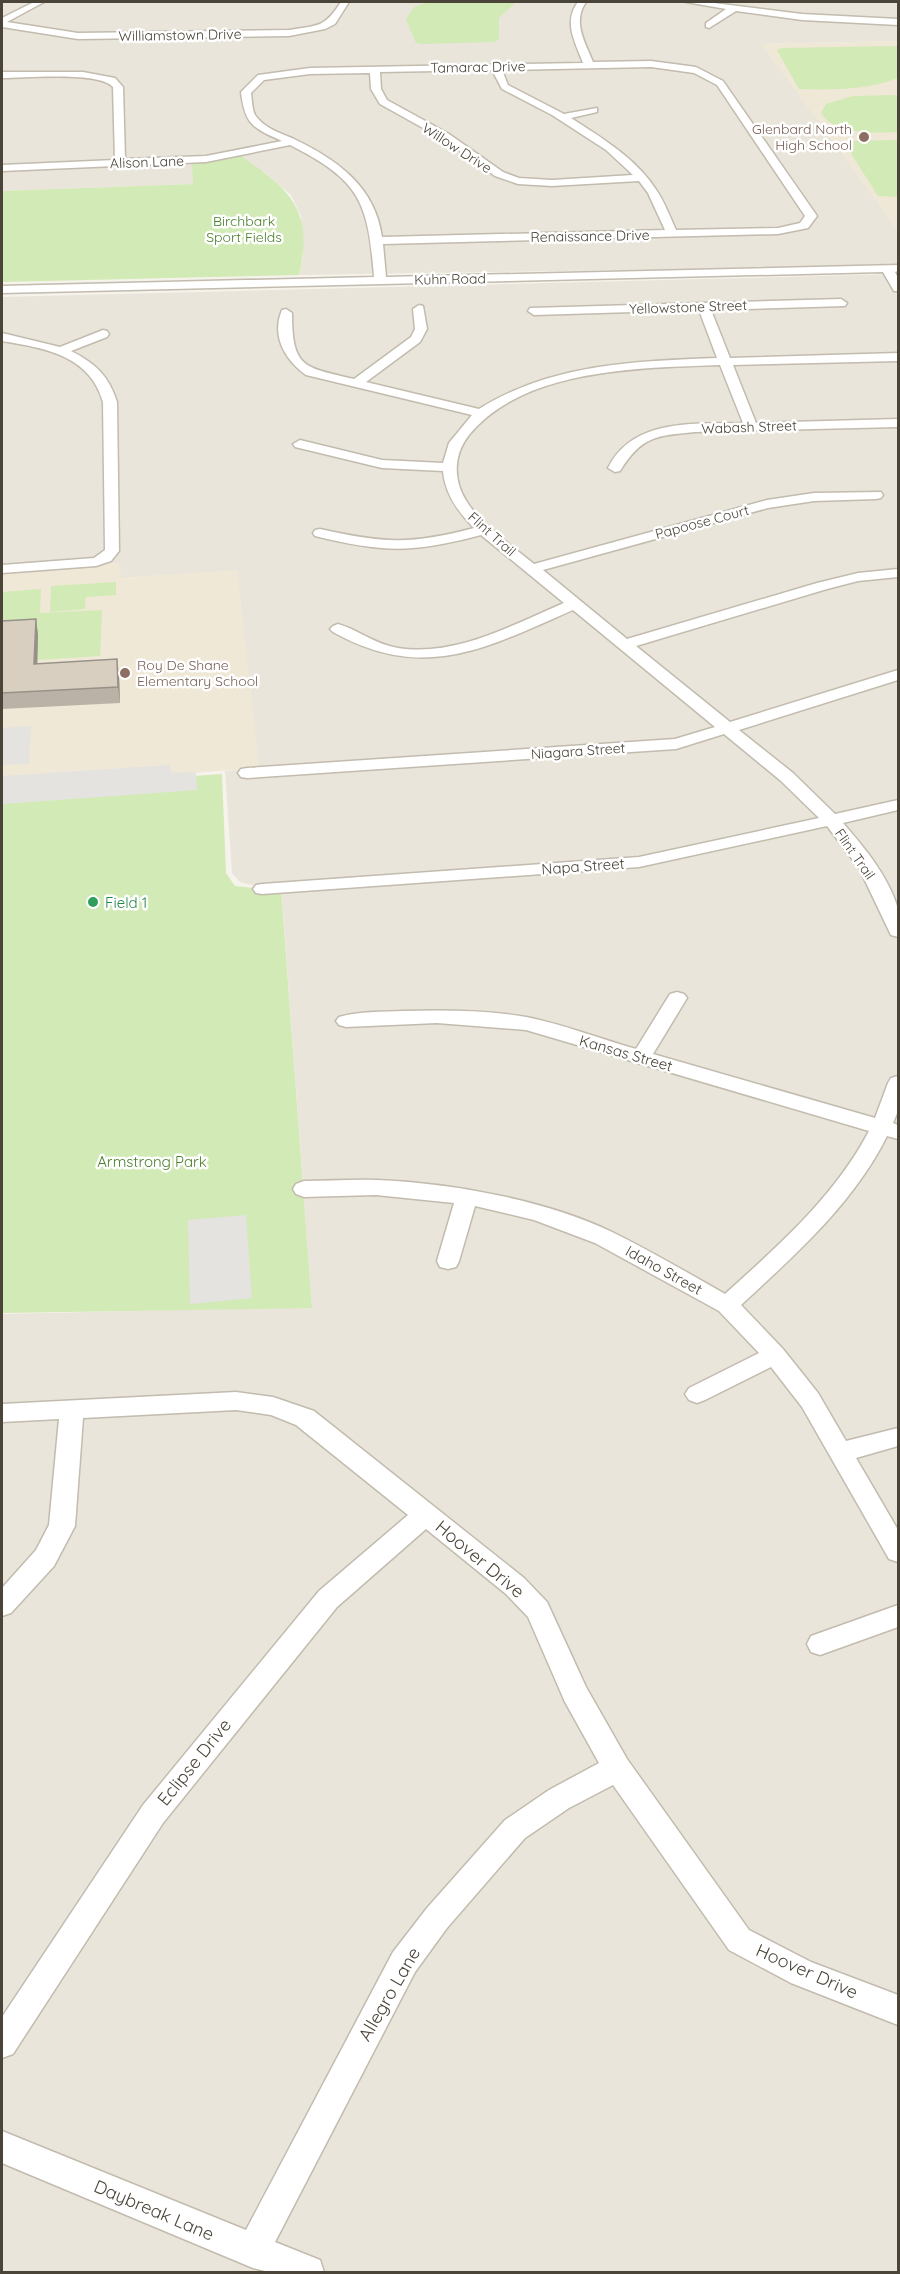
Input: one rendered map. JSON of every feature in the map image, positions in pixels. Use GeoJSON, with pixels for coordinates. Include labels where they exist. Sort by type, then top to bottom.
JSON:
{"type":"FeatureCollection","features":[{"type":"Feature","properties":{"kind":"street"},"geometry":{"type":"LineString","coordinates":[[2,23],[40,2]]}},
{"type":"Feature","properties":{"kind":"street","name":"Williamstown Drive"},"geometry":{"type":"LineString","coordinates":[[2,23],[78,36],[289,33],[322,27],[335,19],[345,2]]}},
{"type":"Feature","properties":{"kind":"street"},"geometry":{"type":"LineString","coordinates":[[582,2],[575,11],[573,19],[589,65]]}},
{"type":"Feature","properties":{"kind":"street"},"geometry":{"type":"LineString","coordinates":[[690,2],[822,19],[898,22]]}},
{"type":"Feature","properties":{"kind":"street"},"geometry":{"type":"LineString","coordinates":[[10,4],[28,7]]}},
{"type":"Feature","properties":{"kind":"street"},"geometry":{"type":"LineString","coordinates":[[709,25],[733,9]]}},
{"type":"Feature","properties":{"kind":"street","name":"Tamarac Drive"},"geometry":{"type":"LineString","coordinates":[[291,142],[262,128],[249,114],[246,92],[261,77],[301,71],[589,65],[651,64],[696,69],[720,83],[797,194],[811,216],[804,226]]}},
{"type":"Feature","properties":{"kind":"street"},"geometry":{"type":"LineString","coordinates":[[496,67],[505,87],[562,117],[610,148],[642,178],[653,193],[672,234]]}},
{"type":"Feature","properties":{"kind":"street","name":"Willow Drive"},"geometry":{"type":"LineString","coordinates":[[375,69],[376,89],[383,102],[453,141],[499,174],[518,181],[552,183],[642,178]]}},
{"type":"Feature","properties":{"kind":"street"},"geometry":{"type":"LineString","coordinates":[[2,75],[83,75],[112,80],[118,87],[120,163]]}},
{"type":"Feature","properties":{"kind":"street"},"geometry":{"type":"LineString","coordinates":[[562,117],[594,110]]}},
{"type":"Feature","properties":{"kind":"street"},"geometry":{"type":"LineString","coordinates":[[291,142],[328,162],[351,181],[368,204],[376,242],[380,281]]}},
{"type":"Feature","properties":{"kind":"street","name":"Alison Lane"},"geometry":{"type":"LineString","coordinates":[[2,168],[206,159],[291,142]]}},
{"type":"Feature","properties":{"kind":"street","name":"Renaissance Drive"},"geometry":{"type":"LineString","coordinates":[[376,242],[778,231],[804,226]]}},
{"type":"Feature","properties":{"kind":"street"},"geometry":{"type":"LineString","coordinates":[[893,268],[898,288]]}},
{"type":"Feature","properties":{"kind":"street","name":"Kuhn Road"},"geometry":{"type":"LineString","coordinates":[[2,290],[893,268]]}},
{"type":"Feature","properties":{"kind":"street","name":"Yellowstone Street"},"geometry":{"type":"LineString","coordinates":[[534,311],[841,303]]}},
{"type":"Feature","properties":{"kind":"street"},"geometry":{"type":"LineString","coordinates":[[703,306],[751,427]]}},
{"type":"Feature","properties":{"kind":"street"},"geometry":{"type":"LineString","coordinates":[[355,384],[416,339],[421,330],[419,309]]}},
{"type":"Feature","properties":{"kind":"street"},"geometry":{"type":"LineString","coordinates":[[286,313],[286,346],[295,362],[310,372],[482,414]]}},
{"type":"Feature","properties":{"kind":"street"},"geometry":{"type":"LineString","coordinates":[[60,351],[103,334]]}},
{"type":"Feature","properties":{"kind":"street"},"geometry":{"type":"LineString","coordinates":[[2,337],[60,351],[95,372],[104,381],[109,393],[112,551],[106,558],[96,562],[2,569]]}},
{"type":"Feature","properties":{"kind":"street"},"geometry":{"type":"LineString","coordinates":[[300,444],[382,464],[448,467],[459,437],[482,414],[560,373],[624,366],[725,361],[898,357]]}},
{"type":"Feature","properties":{"kind":"street","name":"Wabash Street"},"geometry":{"type":"LineString","coordinates":[[615,468],[625,449],[656,434],[696,428],[898,423]]}},
{"type":"Feature","properties":{"kind":"street","name":"Flint Trail"},"geometry":{"type":"LineString","coordinates":[[448,467],[450,482],[458,501],[484,530],[787,777],[832,821],[864,862],[898,931]]}},
{"type":"Feature","properties":{"kind":"street","name":"Papoose Court"},"geometry":{"type":"LineString","coordinates":[[531,569],[767,504],[814,497],[876,495]]}},
{"type":"Feature","properties":{"kind":"street"},"geometry":{"type":"LineString","coordinates":[[320,533],[369,543],[403,546],[426,544],[484,530]]}},
{"type":"Feature","properties":{"kind":"street"},"geometry":{"type":"LineString","coordinates":[[624,645],[822,586],[858,577],[898,573]]}},
{"type":"Feature","properties":{"kind":"street"},"geometry":{"type":"LineString","coordinates":[[338,629],[381,649],[412,654],[446,653],[489,642],[575,604]]}},
{"type":"Feature","properties":{"kind":"street","name":"Niagara Street"},"geometry":{"type":"LineString","coordinates":[[247,772],[676,744],[898,675]]}},
{"type":"Feature","properties":{"kind":"street","name":"Napa Street"},"geometry":{"type":"LineString","coordinates":[[262,889],[639,862],[898,805]]}},
{"type":"Feature","properties":{"kind":"street"},"geometry":{"type":"LineString","coordinates":[[641,1057],[677,998]]}},
{"type":"Feature","properties":{"kind":"street","name":"Kansas Street"},"geometry":{"type":"LineString","coordinates":[[346,1021],[436,1015],[494,1018],[527,1024],[889,1130]]}},
{"type":"Feature","properties":{"kind":"street"},"geometry":{"type":"LineString","coordinates":[[727,1305],[826,1212],[858,1171],[889,1130],[898,1083]]}},
{"type":"Feature","properties":{"kind":"street","name":"Idaho Street"},"geometry":{"type":"LineString","coordinates":[[304,1189],[376,1187],[423,1191],[496,1202],[540,1214],[603,1237],[727,1305],[775,1355],[810,1400],[898,1552]]}},
{"type":"Feature","properties":{"kind":"street"},"geometry":{"type":"LineString","coordinates":[[448,1261],[466,1199]]}},
{"type":"Feature","properties":{"kind":"street"},"geometry":{"type":"LineString","coordinates":[[697,1394],[775,1355]]}},
{"type":"Feature","properties":{"kind":"street","name":"Hoover Drive"},"geometry":{"type":"LineString","coordinates":[[2,1413],[236,1401],[273,1406],[305,1418],[515,1586],[538,1610],[575,1694],[617,1768],[740,1940],[802,1972],[898,2010]]}},
{"type":"Feature","properties":{"kind":"street"},"geometry":{"type":"LineString","coordinates":[[2,1605],[45,1558],[62,1526],[72,1410]]}},
{"type":"Feature","properties":{"kind":"street"},"geometry":{"type":"LineString","coordinates":[[841,1452],[898,1437]]}},
{"type":"Feature","properties":{"kind":"street","name":"Eclipse Drive"},"geometry":{"type":"LineString","coordinates":[[2,2043],[153,1814],[177,1782],[328,1599],[426,1514]]}},
{"type":"Feature","properties":{"kind":"street"},"geometry":{"type":"LineString","coordinates":[[820,1644],[898,1616]]}},
{"type":"Feature","properties":{"kind":"street","name":"Allegro Lane"},"geometry":{"type":"LineString","coordinates":[[253,2251],[387,1990],[417,1944],[515,1829],[559,1799],[617,1768]]}},
{"type":"Feature","properties":{"kind":"street","name":"Daybreak Lane"},"geometry":{"type":"LineString","coordinates":[[2,2147],[308,2272]]}},
{"type":"Feature","properties":{"kind":"shaded area"},"geometry":{"type":"Polygon","coordinates":[[[2,2],[898,2],[898,41],[762,44],[898,230],[898,266],[299,275],[303,258],[301,216],[291,195],[263,171],[194,184],[2,191],[2,2]]]}},
{"type":"Feature","properties":{"kind":"shaded area","name":"Glenbard North High School"},"geometry":{"type":"Polygon","coordinates":[[[898,41],[898,230],[761,44],[898,41]]]}},
{"type":"Feature","properties":{"kind":"shaded area"},"geometry":{"type":"Polygon","coordinates":[[[898,274],[898,2272],[2,2272],[2,1314],[312,1307],[281,883],[252,885],[240,882],[232,873],[225,771],[258,768],[237,571],[120,578],[118,563],[2,571],[2,297],[898,274]]]}},
{"type":"Feature","properties":{"kind":"shaded area","name":"Roy De Shane Elementary School"},"geometry":{"type":"Polygon","coordinates":[[[119,563],[121,578],[237,570],[259,768],[2,787],[2,571],[119,563]]]}},
{"type":"Feature","properties":{"kind":"shaded area"},"geometry":{"type":"Polygon","coordinates":[[[31,726],[29,764],[2,765],[2,728],[31,726]]]}},
{"type":"Feature","properties":{"kind":"shaded area"},"geometry":{"type":"Polygon","coordinates":[[[170,765],[172,773],[196,772],[197,790],[2,804],[2,776],[170,765]]]}},
{"type":"Feature","properties":{"kind":"shaded area"},"geometry":{"type":"Polygon","coordinates":[[[246,1215],[252,1298],[190,1304],[188,1220],[246,1215]]]}},
{"type":"Feature","properties":{"kind":"green space"},"geometry":{"type":"Polygon","coordinates":[[[428,2],[516,2],[499,18],[499,39],[494,42],[416,43],[406,19],[414,7],[428,2]]]}},
{"type":"Feature","properties":{"kind":"green space"},"geometry":{"type":"Polygon","coordinates":[[[898,46],[898,78],[874,85],[837,89],[799,89],[777,50],[782,48],[898,46]]]}},
{"type":"Feature","properties":{"kind":"green space"},"geometry":{"type":"Polygon","coordinates":[[[898,95],[898,132],[845,129],[827,120],[821,113],[826,104],[853,96],[898,95]]]}},
{"type":"Feature","properties":{"kind":"green space"},"geometry":{"type":"Polygon","coordinates":[[[898,140],[898,197],[878,196],[845,144],[850,141],[898,140]]]}},
{"type":"Feature","properties":{"kind":"green space","name":"Birchbark Sport Fields"},"geometry":{"type":"Polygon","coordinates":[[[238,154],[271,178],[293,202],[300,217],[303,233],[303,252],[299,275],[2,282],[2,191],[193,184],[192,160],[238,154]]]}},
{"type":"Feature","properties":{"kind":"green space"},"geometry":{"type":"Polygon","coordinates":[[[116,582],[116,595],[86,597],[85,609],[50,612],[51,586],[116,582]]]}},
{"type":"Feature","properties":{"kind":"green space"},"geometry":{"type":"Polygon","coordinates":[[[41,589],[40,613],[102,610],[100,656],[38,660],[38,635],[2,637],[2,592],[41,589]]]}},
{"type":"Feature","properties":{"kind":"green space","name":"Armstrong Park"},"geometry":{"type":"Polygon","coordinates":[[[222,774],[226,873],[235,886],[262,889],[281,888],[312,1308],[2,1313],[2,789],[222,774]]]}},
{"type":"Feature","properties":{"kind":"building"},"geometry":{"type":"Polygon","coordinates":[[[36,619],[34,664],[117,659],[118,687],[2,693],[2,621],[36,619]]]}},
{"type":"Feature","properties":{"kind":"place","name":"Glenbard North High School"},"geometry":{"type":"Point","coordinates":[864,137]}},
{"type":"Feature","properties":{"kind":"place","name":"Roy De Shane Elementary School"},"geometry":{"type":"Point","coordinates":[125,673]}},
{"type":"Feature","properties":{"kind":"place","name":"Field 1"},"geometry":{"type":"Point","coordinates":[93,902]}}]}
